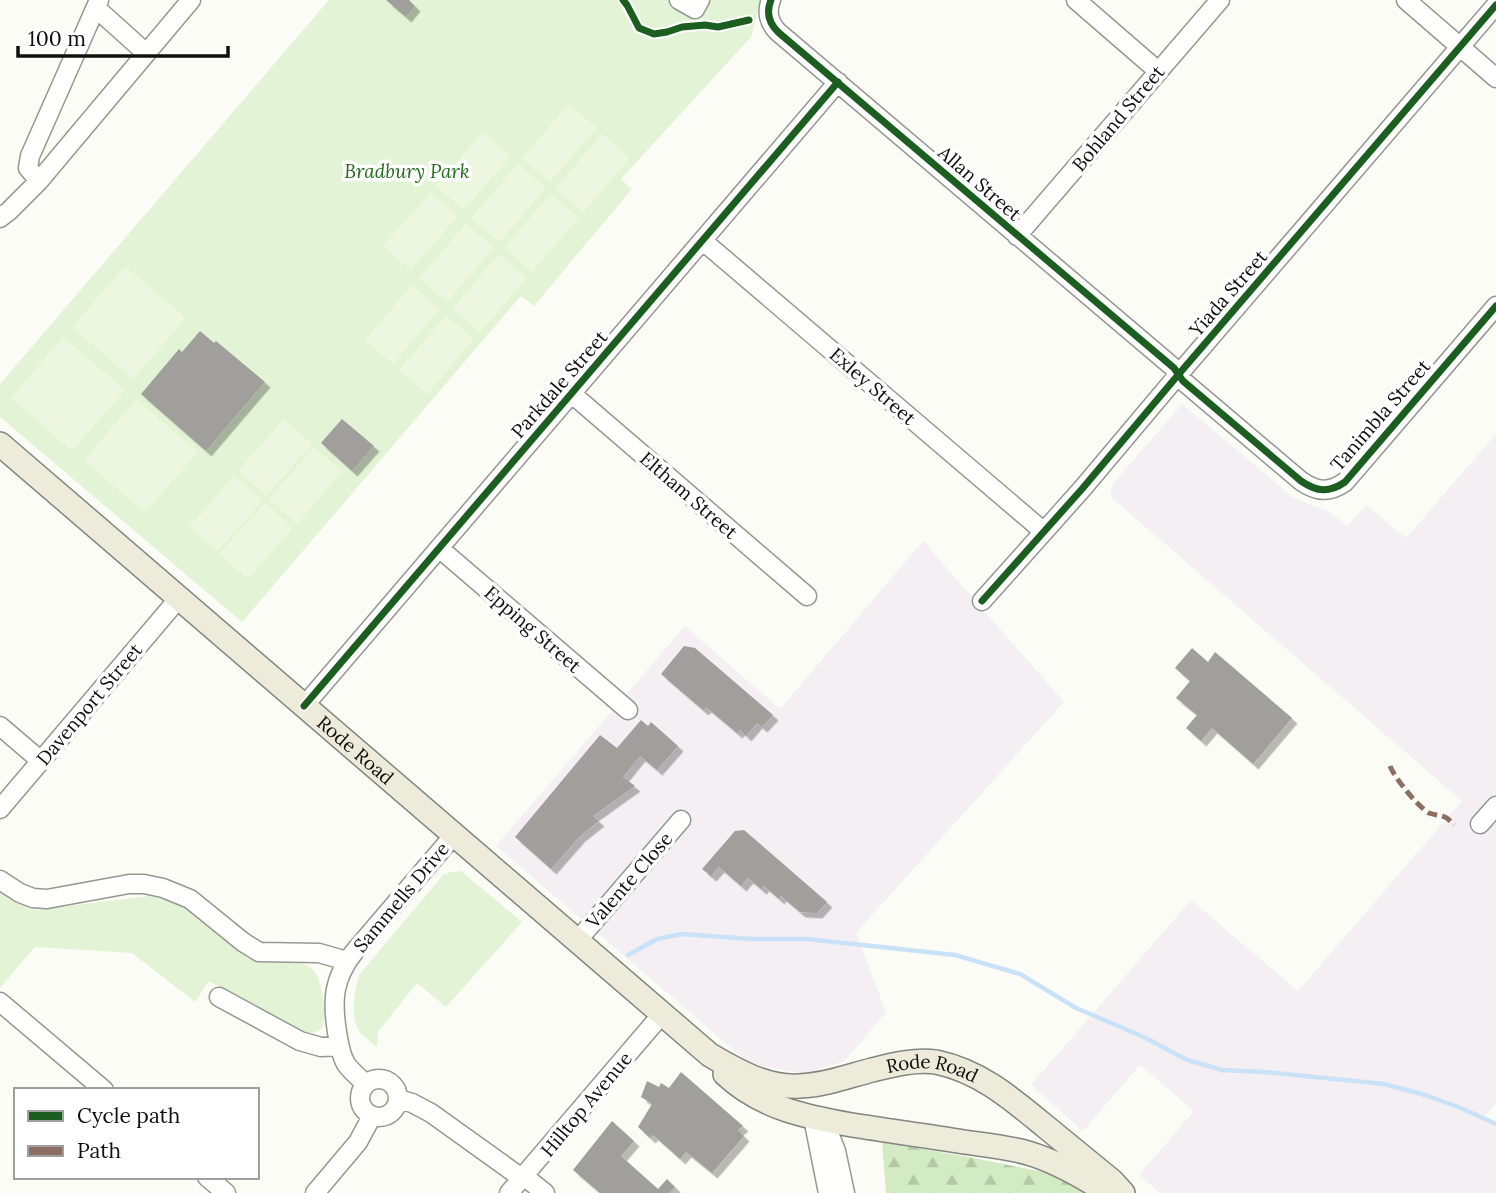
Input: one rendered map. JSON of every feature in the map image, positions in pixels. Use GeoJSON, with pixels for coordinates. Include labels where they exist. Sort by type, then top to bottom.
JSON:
{"type":"FeatureCollection","features":[{"type":"Feature","properties":{"kind":"main road","name":"Rode Road"},"geometry":{"type":"LineString","coordinates":[[0,444],[710,1055],[728,1076],[750,1093],[772,1105],[860,1126],[1027,1153],[1080,1175],[1108,1193]]}},
{"type":"Feature","properties":{"kind":"main road","name":"Rode Road"},"geometry":{"type":"LineString","coordinates":[[710,1055],[749,1076],[776,1084],[801,1086],[819,1084],[895,1064],[934,1062],[976,1076],[1005,1094],[1124,1193]]}},
{"type":"Feature","properties":{"kind":"main road"},"geometry":{"type":"LineString","coordinates":[[818,1116],[823,1097],[842,1081],[856,1074]]}},
{"type":"Feature","properties":{"kind":"main road"},"geometry":{"type":"LineString","coordinates":[[749,1076],[778,1093],[810,1105],[818,1116]]}},
{"type":"Feature","properties":{"kind":"street"},"geometry":{"type":"LineString","coordinates":[[0,219],[39,181],[191,0]]}},
{"type":"Feature","properties":{"kind":"street"},"geometry":{"type":"LineString","coordinates":[[679,0],[695,9],[700,0]]}},
{"type":"Feature","properties":{"kind":"street"},"geometry":{"type":"LineString","coordinates":[[1076,0],[1158,71]]}},
{"type":"Feature","properties":{"kind":"street","name":"Bohland Street"},"geometry":{"type":"LineString","coordinates":[[1017,236],[1220,0]]}},
{"type":"Feature","properties":{"kind":"street"},"geometry":{"type":"LineString","coordinates":[[1406,0],[1496,78]]}},
{"type":"Feature","properties":{"kind":"street"},"geometry":{"type":"LineString","coordinates":[[39,181],[29,171],[29,160],[97,4],[146,53]]}},
{"type":"Feature","properties":{"kind":"street","name":"Allan Street"},"geometry":{"type":"LineString","coordinates":[[770,5],[769,19],[774,27],[1174,368],[1178,375]]}},
{"type":"Feature","properties":{"kind":"street","name":"Yiada Street"},"geometry":{"type":"LineString","coordinates":[[982,601],[1082,489],[1496,5]]}},
{"type":"Feature","properties":{"kind":"street","name":"Parkdale Street"},"geometry":{"type":"LineString","coordinates":[[304,706],[838,82]]}},
{"type":"Feature","properties":{"kind":"street","name":"Exley Street"},"geometry":{"type":"LineString","coordinates":[[703,241],[1043,531]]}},
{"type":"Feature","properties":{"kind":"street","name":"Tanimbla Street"},"geometry":{"type":"LineString","coordinates":[[1178,375],[1301,481],[1316,489],[1331,490],[1351,476],[1496,306]]}},
{"type":"Feature","properties":{"kind":"street","name":"Eltham Street"},"geometry":{"type":"LineString","coordinates":[[572,394],[807,596]]}},
{"type":"Feature","properties":{"kind":"street","name":"Epping Street"},"geometry":{"type":"LineString","coordinates":[[439,548],[628,710]]}},
{"type":"Feature","properties":{"kind":"street","name":"Davenport Street"},"geometry":{"type":"LineString","coordinates":[[0,809],[179,598]]}},
{"type":"Feature","properties":{"kind":"street"},"geometry":{"type":"LineString","coordinates":[[0,726],[41,761]]}},
{"type":"Feature","properties":{"kind":"street"},"geometry":{"type":"LineString","coordinates":[[1480,824],[1496,806]]}},
{"type":"Feature","properties":{"kind":"street","name":"Valente Close"},"geometry":{"type":"LineString","coordinates":[[577,941],[681,820]]}},
{"type":"Feature","properties":{"kind":"street","name":"Sammells Drive"},"geometry":{"type":"LineString","coordinates":[[0,880],[20,893],[47,899],[129,884],[163,888],[190,899],[250,948],[259,952],[319,953],[347,961],[454,835]]}},
{"type":"Feature","properties":{"kind":"street"},"geometry":{"type":"LineString","coordinates":[[347,961],[338,980],[334,998],[339,1046],[345,1063],[366,1084]]}},
{"type":"Feature","properties":{"kind":"street"},"geometry":{"type":"LineString","coordinates":[[219,997],[300,1041],[321,1047],[339,1046]]}},
{"type":"Feature","properties":{"kind":"street"},"geometry":{"type":"LineString","coordinates":[[0,1002],[102,1088]]}},
{"type":"Feature","properties":{"kind":"street","name":"Hilltop Avenue"},"geometry":{"type":"LineString","coordinates":[[509,1193],[662,1014]]}},
{"type":"Feature","properties":{"kind":"street"},"geometry":{"type":"LineString","coordinates":[[377,1079],[394,1087],[398,1099],[389,1114],[372,1116],[367,1113],[360,1102],[362,1089],[366,1084],[377,1079]]}},
{"type":"Feature","properties":{"kind":"street"},"geometry":{"type":"LineString","coordinates":[[398,1099],[431,1113],[545,1193]]}},
{"type":"Feature","properties":{"kind":"street"},"geometry":{"type":"LineString","coordinates":[[315,1193],[358,1142],[372,1116]]}},
{"type":"Feature","properties":{"kind":"street"},"geometry":{"type":"LineString","coordinates":[[818,1116],[838,1157],[845,1193]]}},
{"type":"Feature","properties":{"kind":"street"},"geometry":{"type":"LineString","coordinates":[[818,1116],[813,1125],[828,1193]]}},
{"type":"Feature","properties":{"kind":"street"},"geometry":{"type":"LineString","coordinates":[[838,1157],[844,1140],[860,1126]]}},
{"type":"Feature","properties":{"kind":"street"},"geometry":{"type":"LineString","coordinates":[[209,1179],[226,1193]]}},
{"type":"Feature","properties":{"kind":"shaded area"},"geometry":{"type":"Polygon","coordinates":[[[1182,404],[1294,498],[1330,512],[1347,526],[1366,505],[1406,538],[1496,434],[1496,1103],[1484,1117],[1496,1127],[1496,1193],[1160,1193],[1139,1175],[1194,1111],[1140,1065],[1083,1131],[1031,1085],[1191,900],[1298,991],[1462,801],[1111,497],[1111,486],[1182,404]]]}},
{"type":"Feature","properties":{"kind":"shaded area"},"geometry":{"type":"Polygon","coordinates":[[[923,541],[1064,702],[856,933],[886,1012],[845,1061],[804,1074],[749,1063],[496,846],[685,626],[780,709],[923,541]]]}},
{"type":"Feature","properties":{"kind":"green space","name":"Bradbury Park"},"geometry":{"type":"Polygon","coordinates":[[[329,0],[761,0],[751,37],[621,179],[632,189],[534,306],[521,296],[242,622],[0,417],[0,384],[329,0]]]}},
{"type":"Feature","properties":{"kind":"green space"},"geometry":{"type":"Polygon","coordinates":[[[569,104],[597,128],[550,182],[522,158],[569,104]]]}},
{"type":"Feature","properties":{"kind":"green space"},"geometry":{"type":"Polygon","coordinates":[[[483,132],[511,156],[464,210],[436,186],[483,132]]]}},
{"type":"Feature","properties":{"kind":"green space"},"geometry":{"type":"Polygon","coordinates":[[[602,134],[630,158],[583,213],[555,189],[602,134]]]}},
{"type":"Feature","properties":{"kind":"green space"},"geometry":{"type":"Polygon","coordinates":[[[518,164],[546,188],[499,242],[471,218],[518,164]]]}},
{"type":"Feature","properties":{"kind":"green space"},"geometry":{"type":"Polygon","coordinates":[[[431,192],[458,216],[411,270],[383,246],[431,192]]]}},
{"type":"Feature","properties":{"kind":"green space"},"geometry":{"type":"Polygon","coordinates":[[[551,194],[579,218],[532,272],[504,248],[551,194]]]}},
{"type":"Feature","properties":{"kind":"green space"},"geometry":{"type":"Polygon","coordinates":[[[466,224],[494,248],[447,302],[419,278],[466,224]]]}},
{"type":"Feature","properties":{"kind":"green space"},"geometry":{"type":"Polygon","coordinates":[[[499,254],[527,278],[480,332],[452,309],[499,254]]]}},
{"type":"Feature","properties":{"kind":"green space"},"geometry":{"type":"Polygon","coordinates":[[[125,266],[186,318],[133,379],[72,327],[125,266]]]}},
{"type":"Feature","properties":{"kind":"green space"},"geometry":{"type":"Polygon","coordinates":[[[412,285],[440,309],[393,364],[365,340],[412,285]]]}},
{"type":"Feature","properties":{"kind":"green space"},"geometry":{"type":"Polygon","coordinates":[[[446,316],[474,339],[427,394],[399,370],[446,316]]]}},
{"type":"Feature","properties":{"kind":"green space"},"geometry":{"type":"Polygon","coordinates":[[[63,337],[125,390],[72,451],[11,398],[63,337]]]}},
{"type":"Feature","properties":{"kind":"green space"},"geometry":{"type":"Polygon","coordinates":[[[136,400],[198,452],[145,513],[84,460],[136,400]]]}},
{"type":"Feature","properties":{"kind":"green space"},"geometry":{"type":"Polygon","coordinates":[[[284,419],[312,444],[266,496],[238,471],[284,419]]]}},
{"type":"Feature","properties":{"kind":"green space"},"geometry":{"type":"Polygon","coordinates":[[[314,447],[342,472],[297,524],[269,499],[314,447]]]}},
{"type":"Feature","properties":{"kind":"green space"},"geometry":{"type":"Polygon","coordinates":[[[234,475],[263,500],[217,552],[189,527],[234,475]]]}},
{"type":"Feature","properties":{"kind":"green space"},"geometry":{"type":"Polygon","coordinates":[[[265,503],[293,528],[248,579],[219,554],[265,503]]]}},
{"type":"Feature","properties":{"kind":"green space"},"geometry":{"type":"Polygon","coordinates":[[[461,871],[522,922],[446,1007],[417,983],[378,1032],[377,1047],[361,1034],[355,1019],[354,1004],[359,975],[443,875],[461,871]]]}},
{"type":"Feature","properties":{"kind":"green space"},"geometry":{"type":"Polygon","coordinates":[[[0,891],[22,905],[36,910],[148,896],[187,908],[247,958],[264,963],[299,963],[311,968],[321,988],[324,1017],[321,1029],[317,1032],[305,1032],[209,981],[195,1002],[132,953],[35,947],[0,988],[0,891]]]}},
{"type":"Feature","properties":{"kind":"green space"},"geometry":{"type":"Polygon","coordinates":[[[882,1142],[1062,1176],[1090,1193],[886,1193],[882,1142]]]}},
{"type":"Feature","properties":{"kind":"building"},"geometry":{"type":"Polygon","coordinates":[[[386,0],[409,0],[415,6],[406,17],[386,0]]]}},
{"type":"Feature","properties":{"kind":"building"},"geometry":{"type":"Polygon","coordinates":[[[200,331],[265,382],[206,451],[141,394],[179,349],[182,352],[200,331]]]}},
{"type":"Feature","properties":{"kind":"building"},"geometry":{"type":"Polygon","coordinates":[[[342,419],[374,446],[352,471],[321,443],[342,419]]]}},
{"type":"Feature","properties":{"kind":"building"},"geometry":{"type":"Polygon","coordinates":[[[684,646],[695,648],[773,715],[762,727],[757,723],[746,736],[740,730],[737,733],[706,707],[703,710],[661,674],[684,646]]]}},
{"type":"Feature","properties":{"kind":"building"},"geometry":{"type":"Polygon","coordinates":[[[1192,648],[1208,662],[1215,652],[1292,718],[1253,764],[1212,728],[1201,741],[1186,728],[1197,715],[1176,698],[1190,681],[1175,668],[1192,648]]]}},
{"type":"Feature","properties":{"kind":"building"},"geometry":{"type":"Polygon","coordinates":[[[641,720],[648,726],[651,722],[678,746],[657,770],[640,756],[623,777],[635,786],[593,816],[599,821],[580,836],[551,869],[515,837],[600,735],[617,748],[641,720]]]}},
{"type":"Feature","properties":{"kind":"building"},"geometry":{"type":"Polygon","coordinates":[[[744,830],[827,902],[817,913],[800,912],[781,896],[779,899],[764,886],[761,889],[748,878],[741,886],[719,867],[711,876],[702,869],[735,831],[744,830]]]}},
{"type":"Feature","properties":{"kind":"building"},"geometry":{"type":"Polygon","coordinates":[[[681,1072],[743,1126],[738,1130],[744,1136],[712,1173],[686,1152],[680,1159],[653,1135],[650,1138],[638,1127],[652,1104],[641,1097],[647,1081],[659,1087],[661,1083],[669,1088],[681,1072]]]}},
{"type":"Feature","properties":{"kind":"building"},"geometry":{"type":"Polygon","coordinates":[[[612,1121],[634,1141],[621,1156],[658,1189],[667,1179],[675,1187],[669,1193],[600,1193],[573,1170],[612,1121]]]}},
{"type":"Feature","properties":{"kind":"waterway"},"geometry":{"type":"LineString","coordinates":[[628,955],[657,939],[682,934],[752,939],[807,939],[955,955],[1020,974],[1076,1008],[1146,1038],[1187,1060],[1222,1070],[1384,1084],[1425,1095],[1496,1124]]}},
{"type":"Feature","properties":{"kind":"marked path"},"geometry":{"type":"LineString","coordinates":[[1390,766],[1419,805],[1429,813],[1446,818],[1454,825]]}},
{"type":"Feature","properties":{"kind":"cycle path"},"geometry":{"type":"LineString","coordinates":[[623,0],[639,28],[654,34],[682,27],[718,27],[749,20]]}},
{"type":"Feature","properties":{"kind":"cycle path"},"geometry":{"type":"LineString","coordinates":[[771,0],[769,17],[778,32],[1174,368],[1183,381],[1301,481],[1312,487],[1323,490],[1345,482],[1496,306]]}},
{"type":"Feature","properties":{"kind":"cycle path"},"geometry":{"type":"LineString","coordinates":[[982,601],[1082,489],[1496,5]]}},
{"type":"Feature","properties":{"kind":"cycle path"},"geometry":{"type":"LineString","coordinates":[[304,706],[838,82]]}}]}
